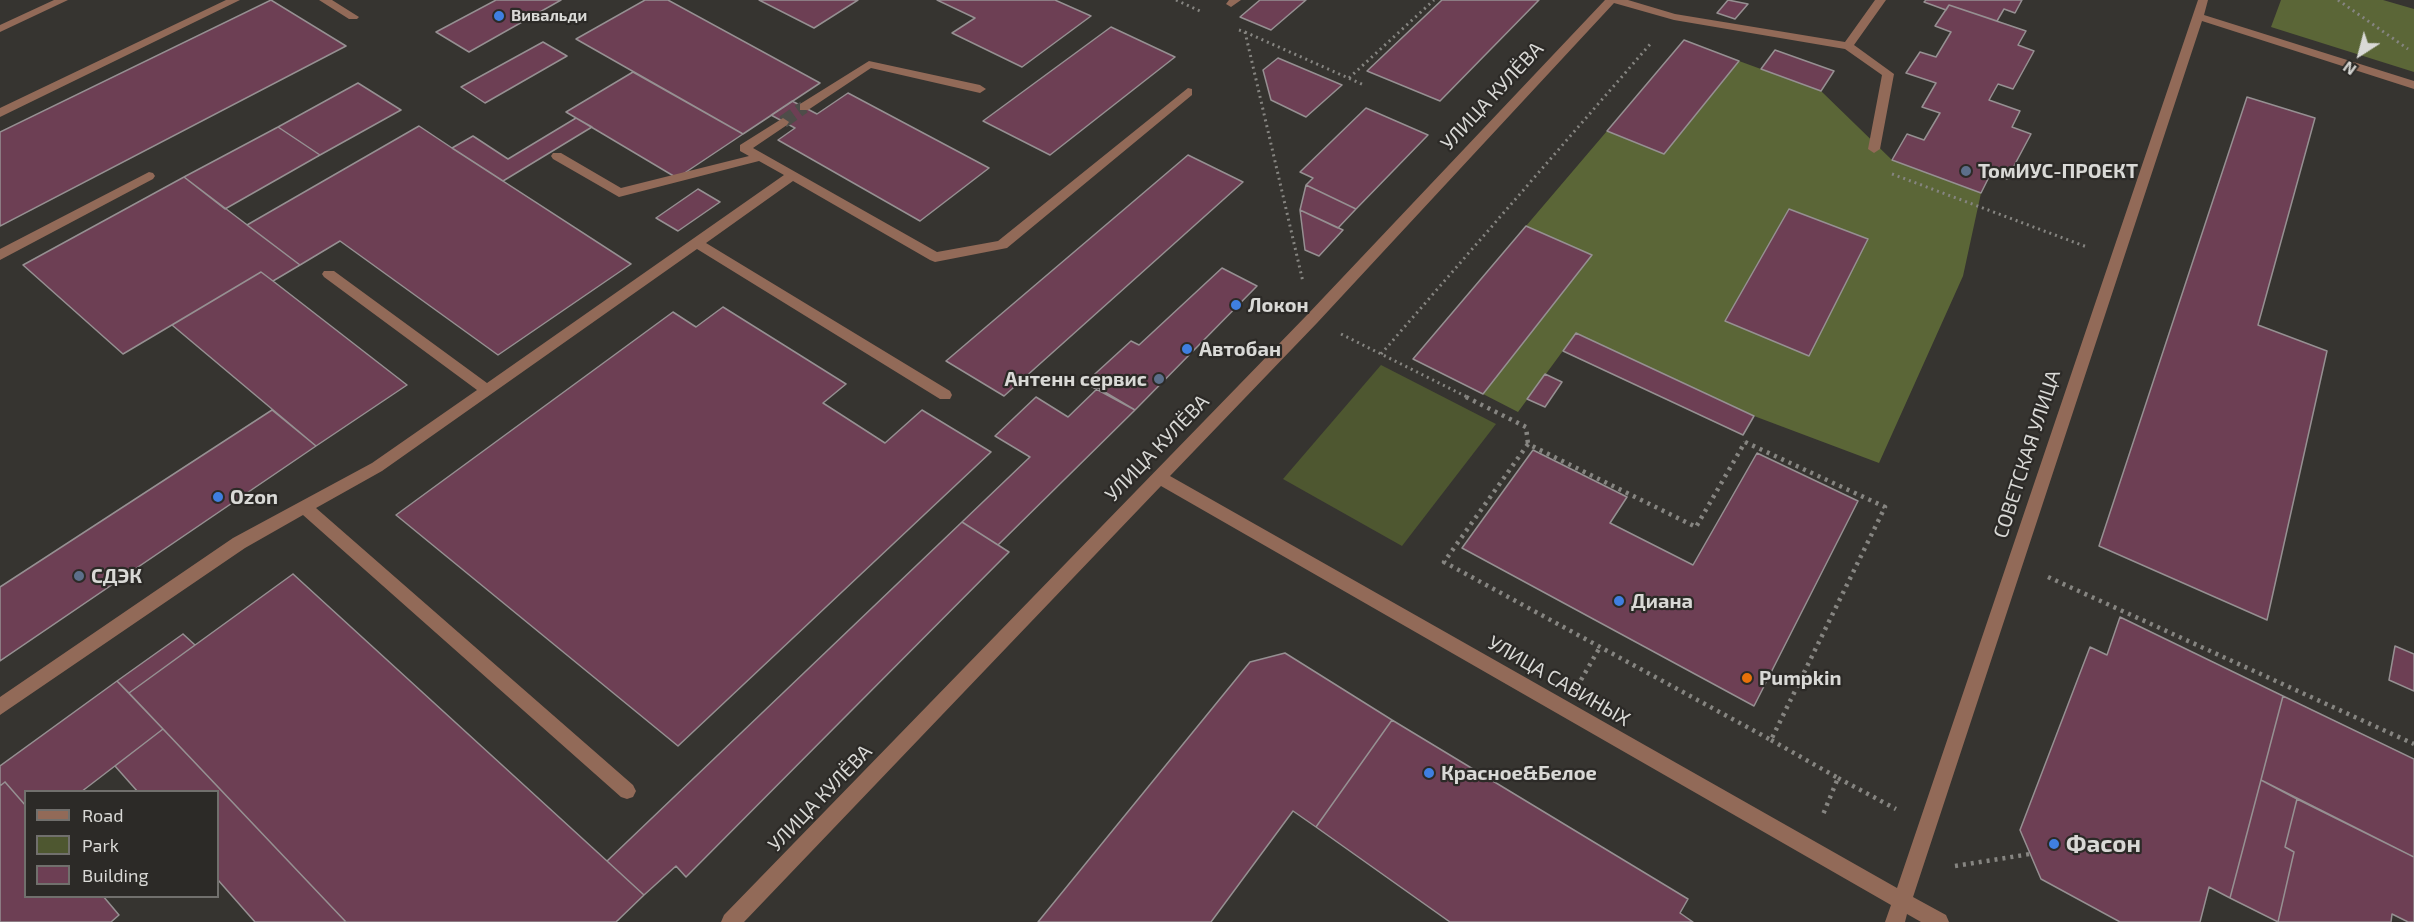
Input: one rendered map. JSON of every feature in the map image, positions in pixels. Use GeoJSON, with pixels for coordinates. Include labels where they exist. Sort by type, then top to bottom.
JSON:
{"type":"FeatureCollection","features":[{"type":"Feature","properties":{"kind":"street"},"geometry":{"type":"LineString","coordinates":[[0,29],[63,0]]}},
{"type":"Feature","properties":{"kind":"street"},"geometry":{"type":"LineString","coordinates":[[0,113],[235,0]]}},
{"type":"Feature","properties":{"kind":"street"},"geometry":{"type":"LineString","coordinates":[[324,0],[353,17]]}},
{"type":"Feature","properties":{"kind":"street","name":"УЛИЦА КУЛЁВА"},"geometry":{"type":"LineString","coordinates":[[731,922],[1312,319],[1611,0]]}},
{"type":"Feature","properties":{"kind":"street"},"geometry":{"type":"LineString","coordinates":[[1616,0],[1674,17],[1848,46],[1888,74],[1874,149]]}},
{"type":"Feature","properties":{"kind":"street"},"geometry":{"type":"LineString","coordinates":[[1848,46],[1881,0]]}},
{"type":"Feature","properties":{"kind":"street","name":"СОВЕТСКАЯ УЛИЦА"},"geometry":{"type":"LineString","coordinates":[[1895,922],[2203,0]]}},
{"type":"Feature","properties":{"kind":"street"},"geometry":{"type":"LineString","coordinates":[[2197,16],[2414,85]]}},
{"type":"Feature","properties":{"kind":"street"},"geometry":{"type":"LineString","coordinates":[[804,107],[869,64],[980,89]]}},
{"type":"Feature","properties":{"kind":"street"},"geometry":{"type":"LineString","coordinates":[[783,122],[744,148],[935,256],[1002,245],[1188,92]]}},
{"type":"Feature","properties":{"kind":"street"},"geometry":{"type":"LineString","coordinates":[[557,156],[619,193],[760,157]]}},
{"type":"Feature","properties":{"kind":"street"},"geometry":{"type":"LineString","coordinates":[[0,707],[239,543],[377,467],[793,175]]}},
{"type":"Feature","properties":{"kind":"street"},"geometry":{"type":"LineString","coordinates":[[0,255],[149,176]]}},
{"type":"Feature","properties":{"kind":"street"},"geometry":{"type":"LineString","coordinates":[[697,243],[945,395]]}},
{"type":"Feature","properties":{"kind":"street"},"geometry":{"type":"LineString","coordinates":[[329,274],[487,390]]}},
{"type":"Feature","properties":{"kind":"street","name":"УЛИЦА САВИНЫХ"},"geometry":{"type":"LineString","coordinates":[[1158,477],[1939,922]]}},
{"type":"Feature","properties":{"kind":"street"},"geometry":{"type":"LineString","coordinates":[[304,507],[627,791]]}},
{"type":"Feature","properties":{"kind":"path"},"geometry":{"type":"LineString","coordinates":[[1176,0],[1206,14]]}},
{"type":"Feature","properties":{"kind":"path"},"geometry":{"type":"LineString","coordinates":[[1349,78],[1434,0]]}},
{"type":"Feature","properties":{"kind":"path"},"geometry":{"type":"LineString","coordinates":[[2338,0],[2413,53]]}},
{"type":"Feature","properties":{"kind":"path"},"geometry":{"type":"LineString","coordinates":[[1381,354],[1674,17]]}},
{"type":"Feature","properties":{"kind":"path"},"geometry":{"type":"LineString","coordinates":[[1235,27],[1364,85]]}},
{"type":"Feature","properties":{"kind":"path"},"geometry":{"type":"LineString","coordinates":[[1245,32],[1312,319],[1526,427],[1528,444],[1444,562],[1903,813]]}},
{"type":"Feature","properties":{"kind":"path"},"geometry":{"type":"LineString","coordinates":[[1874,149],[1865,163],[2116,258]]}},
{"type":"Feature","properties":{"kind":"path"},"geometry":{"type":"LineString","coordinates":[[1528,444],[1696,526],[1745,442],[1885,507],[1772,740]]}},
{"type":"Feature","properties":{"kind":"path"},"geometry":{"type":"LineString","coordinates":[[2048,577],[2414,744]]}},
{"type":"Feature","properties":{"kind":"path"},"geometry":{"type":"LineString","coordinates":[[1819,823],[1838,778]]}},
{"type":"Feature","properties":{"kind":"path"},"geometry":{"type":"LineString","coordinates":[[1955,866],[2030,854]]}},
{"type":"Feature","properties":{"kind":"green space"},"geometry":{"type":"Polygon","coordinates":[[[2281,0],[2383,0],[2414,9],[2414,72],[2271,27],[2281,0]]]}},
{"type":"Feature","properties":{"kind":"green space"},"geometry":{"type":"Polygon","coordinates":[[[1739,61],[1821,91],[1892,160],[1981,193],[1963,276],[1879,463],[1754,416],[1576,333],[1518,412],[1483,394],[1591,255],[1526,226],[1607,131],[1664,154],[1739,61]]]}},
{"type":"Feature","properties":{"kind":"green space"},"geometry":{"type":"Polygon","coordinates":[[[1381,365],[1496,424],[1402,546],[1283,479],[1381,365]]]}},
{"type":"Feature","properties":{"kind":"building"},"geometry":{"type":"Polygon","coordinates":[[[271,0],[346,46],[0,226],[0,132],[271,0]]]}},
{"type":"Feature","properties":{"kind":"building","name":"Вивальди"},"geometry":{"type":"Polygon","coordinates":[[[496,0],[561,0],[469,52],[436,32],[496,0]]]}},
{"type":"Feature","properties":{"kind":"building"},"geometry":{"type":"Polygon","coordinates":[[[645,0],[668,0],[820,83],[743,134],[576,39],[645,0]]]}},
{"type":"Feature","properties":{"kind":"building"},"geometry":{"type":"Polygon","coordinates":[[[759,0],[858,0],[814,28],[759,0]]]}},
{"type":"Feature","properties":{"kind":"building"},"geometry":{"type":"Polygon","coordinates":[[[937,0],[1055,0],[1091,16],[1022,67],[952,33],[975,18],[937,0]]]}},
{"type":"Feature","properties":{"kind":"building"},"geometry":{"type":"Polygon","coordinates":[[[1260,0],[1306,0],[1271,30],[1240,17],[1260,0]]]}},
{"type":"Feature","properties":{"kind":"building"},"geometry":{"type":"Polygon","coordinates":[[[1442,0],[1539,0],[1440,101],[1367,71],[1442,0]]]}},
{"type":"Feature","properties":{"kind":"building"},"geometry":{"type":"Polygon","coordinates":[[[1728,0],[1748,4],[1735,19],[1717,13],[1728,0]]]}},
{"type":"Feature","properties":{"kind":"building"},"geometry":{"type":"Polygon","coordinates":[[[1926,0],[2022,0],[2015,13],[2004,9],[1997,21],[1949,5],[1946,10],[1924,2],[1926,0]]]}},
{"type":"Feature","properties":{"kind":"building"},"geometry":{"type":"Polygon","coordinates":[[[1949,5],[2026,31],[2018,45],[2034,51],[2013,89],[1998,84],[1989,100],[2020,111],[2012,127],[2031,134],[2007,179],[1991,173],[1981,193],[1892,160],[1907,134],[1924,140],[1940,113],[1922,107],[1936,83],[1906,73],[1920,52],[1936,57],[1951,32],[1935,26],[1949,5]]]}},
{"type":"Feature","properties":{"kind":"building"},"geometry":{"type":"Polygon","coordinates":[[[1111,27],[1175,57],[1050,155],[983,121],[1111,27]]]}},
{"type":"Feature","properties":{"kind":"building"},"geometry":{"type":"Polygon","coordinates":[[[1684,40],[1739,61],[1664,154],[1607,131],[1684,40]]]}},
{"type":"Feature","properties":{"kind":"building"},"geometry":{"type":"Polygon","coordinates":[[[543,42],[567,56],[485,103],[461,87],[543,42]]]}},
{"type":"Feature","properties":{"kind":"building"},"geometry":{"type":"Polygon","coordinates":[[[1775,50],[1834,71],[1821,91],[1761,69],[1775,50]]]}},
{"type":"Feature","properties":{"kind":"building"},"geometry":{"type":"Polygon","coordinates":[[[1278,58],[1342,85],[1306,117],[1271,100],[1263,70],[1278,58]]]}},
{"type":"Feature","properties":{"kind":"building"},"geometry":{"type":"Polygon","coordinates":[[[633,72],[743,134],[677,178],[566,112],[633,72]]]}},
{"type":"Feature","properties":{"kind":"building"},"geometry":{"type":"Polygon","coordinates":[[[358,83],[401,110],[320,155],[278,127],[358,83]]]}},
{"type":"Feature","properties":{"kind":"building"},"geometry":{"type":"Polygon","coordinates":[[[848,93],[989,168],[920,221],[778,140],[795,128],[771,115],[792,101],[817,114],[848,93]]]}},
{"type":"Feature","properties":{"kind":"building"},"geometry":{"type":"Polygon","coordinates":[[[2247,97],[2315,118],[2258,325],[2327,351],[2267,620],[2099,546],[2247,97]]]}},
{"type":"Feature","properties":{"kind":"building"},"geometry":{"type":"Polygon","coordinates":[[[1366,108],[1428,135],[1356,209],[1306,185],[1313,178],[1300,172],[1366,108]]]}},
{"type":"Feature","properties":{"kind":"building"},"geometry":{"type":"Polygon","coordinates":[[[576,118],[592,127],[503,181],[452,148],[473,136],[508,159],[576,118]]]}},
{"type":"Feature","properties":{"kind":"building"},"geometry":{"type":"Polygon","coordinates":[[[419,126],[631,264],[498,355],[340,241],[300,265],[247,225],[419,126]]]}},
{"type":"Feature","properties":{"kind":"building"},"geometry":{"type":"Polygon","coordinates":[[[278,127],[320,155],[225,209],[184,177],[278,127]]]}},
{"type":"Feature","properties":{"kind":"building"},"geometry":{"type":"Polygon","coordinates":[[[1188,155],[1243,182],[1004,396],[946,361],[1188,155]]]}},
{"type":"Feature","properties":{"kind":"building"},"geometry":{"type":"Polygon","coordinates":[[[184,177],[300,265],[273,281],[261,272],[123,354],[23,265],[184,177]]]}},
{"type":"Feature","properties":{"kind":"building"},"geometry":{"type":"Polygon","coordinates":[[[1306,185],[1356,209],[1338,228],[1300,210],[1306,185]]]}},
{"type":"Feature","properties":{"kind":"building"},"geometry":{"type":"Polygon","coordinates":[[[698,189],[720,202],[678,231],[656,218],[698,189]]]}},
{"type":"Feature","properties":{"kind":"building"},"geometry":{"type":"Polygon","coordinates":[[[1789,209],[1868,239],[1809,356],[1725,321],[1789,209]]]}},
{"type":"Feature","properties":{"kind":"building"},"geometry":{"type":"Polygon","coordinates":[[[1300,210],[1343,230],[1319,256],[1305,250],[1300,210]]]}},
{"type":"Feature","properties":{"kind":"building"},"geometry":{"type":"Polygon","coordinates":[[[1526,226],[1592,255],[1483,394],[1413,359],[1526,226]]]}},
{"type":"Feature","properties":{"kind":"building"},"geometry":{"type":"Polygon","coordinates":[[[1222,268],[1257,286],[1135,410],[1085,383],[1131,341],[1139,345],[1222,268]]]}},
{"type":"Feature","properties":{"kind":"building"},"geometry":{"type":"Polygon","coordinates":[[[261,272],[407,385],[316,446],[172,325],[261,272]]]}},
{"type":"Feature","properties":{"kind":"building"},"geometry":{"type":"Polygon","coordinates":[[[723,307],[846,384],[823,403],[885,443],[922,410],[991,452],[678,746],[396,515],[673,312],[696,327],[723,307]]]}},
{"type":"Feature","properties":{"kind":"building"},"geometry":{"type":"Polygon","coordinates":[[[1576,333],[1754,416],[1743,435],[1563,351],[1576,333]]]}},
{"type":"Feature","properties":{"kind":"building"},"geometry":{"type":"Polygon","coordinates":[[[1545,374],[1562,382],[1545,407],[1527,399],[1545,374]]]}},
{"type":"Feature","properties":{"kind":"building"},"geometry":{"type":"Polygon","coordinates":[[[1098,388],[1135,410],[998,545],[962,522],[1030,457],[995,436],[1036,397],[1068,417],[1098,388]]]}},
{"type":"Feature","properties":{"kind":"building"},"geometry":{"type":"Polygon","coordinates":[[[272,410],[316,446],[0,661],[0,587],[272,410]]]}},
{"type":"Feature","properties":{"kind":"building"},"geometry":{"type":"Polygon","coordinates":[[[1533,450],[1627,497],[1610,523],[1693,565],[1757,453],[1858,501],[1754,706],[1462,548],[1533,450]]]}},
{"type":"Feature","properties":{"kind":"building"},"geometry":{"type":"Polygon","coordinates":[[[962,522],[1009,552],[686,877],[676,866],[644,895],[607,861],[962,522]]]}},
{"type":"Feature","properties":{"kind":"building"},"geometry":{"type":"Polygon","coordinates":[[[293,574],[644,895],[616,922],[346,922],[129,693],[293,574]]]}},
{"type":"Feature","properties":{"kind":"building"},"geometry":{"type":"Polygon","coordinates":[[[2120,617],[2283,696],[2230,898],[2209,887],[2200,922],[2120,922],[2041,879],[2020,830],[2090,647],[2107,655],[2120,617]]]}},
{"type":"Feature","properties":{"kind":"building"},"geometry":{"type":"Polygon","coordinates":[[[183,634],[195,645],[129,693],[117,681],[183,634]]]}},
{"type":"Feature","properties":{"kind":"building"},"geometry":{"type":"Polygon","coordinates":[[[2395,646],[2414,654],[2414,691],[2389,680],[2395,646]]]}},
{"type":"Feature","properties":{"kind":"building"},"geometry":{"type":"Polygon","coordinates":[[[1285,653],[1392,720],[1316,827],[1293,811],[1211,922],[1038,922],[1250,662],[1285,653]]]}},
{"type":"Feature","properties":{"kind":"building"},"geometry":{"type":"Polygon","coordinates":[[[117,681],[163,729],[84,790],[24,790],[24,804],[5,782],[0,786],[0,766],[117,681]]]}},
{"type":"Feature","properties":{"kind":"building"},"geometry":{"type":"Polygon","coordinates":[[[2283,696],[2414,759],[2414,857],[2261,780],[2283,696]]]}},
{"type":"Feature","properties":{"kind":"building"},"geometry":{"type":"Polygon","coordinates":[[[1392,720],[1688,899],[1680,913],[1693,922],[1450,922],[1316,827],[1392,720]]]}},
{"type":"Feature","properties":{"kind":"building"},"geometry":{"type":"Polygon","coordinates":[[[163,729],[346,922],[255,922],[219,881],[219,790],[136,790],[115,766],[163,729]]]}},
{"type":"Feature","properties":{"kind":"building"},"geometry":{"type":"Polygon","coordinates":[[[2261,780],[2297,799],[2285,847],[2294,852],[2278,922],[2230,898],[2261,780]]]}},
{"type":"Feature","properties":{"kind":"building"},"geometry":{"type":"Polygon","coordinates":[[[5,782],[24,804],[24,898],[105,898],[119,915],[111,922],[0,922],[0,786],[5,782]]]}},
{"type":"Feature","properties":{"kind":"building"},"geometry":{"type":"Polygon","coordinates":[[[2297,799],[2414,857],[2414,922],[2408,922],[2392,914],[2391,922],[2278,922],[2294,852],[2285,847],[2297,799]]]}},
{"type":"Feature","properties":{"kind":"tunnel"},"geometry":{"type":"LineString","coordinates":[[783,122],[804,107]]}},
{"type":"Feature","properties":{"kind":"place","name":"Вивальди"},"geometry":{"type":"Point","coordinates":[499,16]}},
{"type":"Feature","properties":{"kind":"place","name":"ТомИУС-ПРОЕКТ"},"geometry":{"type":"Point","coordinates":[1966,171]}},
{"type":"Feature","properties":{"kind":"place","name":"Локон"},"geometry":{"type":"Point","coordinates":[1236,305]}},
{"type":"Feature","properties":{"kind":"place","name":"Автобан"},"geometry":{"type":"Point","coordinates":[1187,349]}},
{"type":"Feature","properties":{"kind":"place","name":"Антенн сервис"},"geometry":{"type":"Point","coordinates":[1159,379]}},
{"type":"Feature","properties":{"kind":"place","name":"Ozon"},"geometry":{"type":"Point","coordinates":[218,497]}},
{"type":"Feature","properties":{"kind":"place","name":"СДЭК"},"geometry":{"type":"Point","coordinates":[79,576]}},
{"type":"Feature","properties":{"kind":"place","name":"Диана"},"geometry":{"type":"Point","coordinates":[1619,601]}},
{"type":"Feature","properties":{"kind":"place","name":"Pumpkin"},"geometry":{"type":"Point","coordinates":[1747,678]}},
{"type":"Feature","properties":{"kind":"place","name":"Красное&Белое"},"geometry":{"type":"Point","coordinates":[1429,773]}},
{"type":"Feature","properties":{"kind":"place","name":"Фасон"},"geometry":{"type":"Point","coordinates":[2054,844]}}]}
